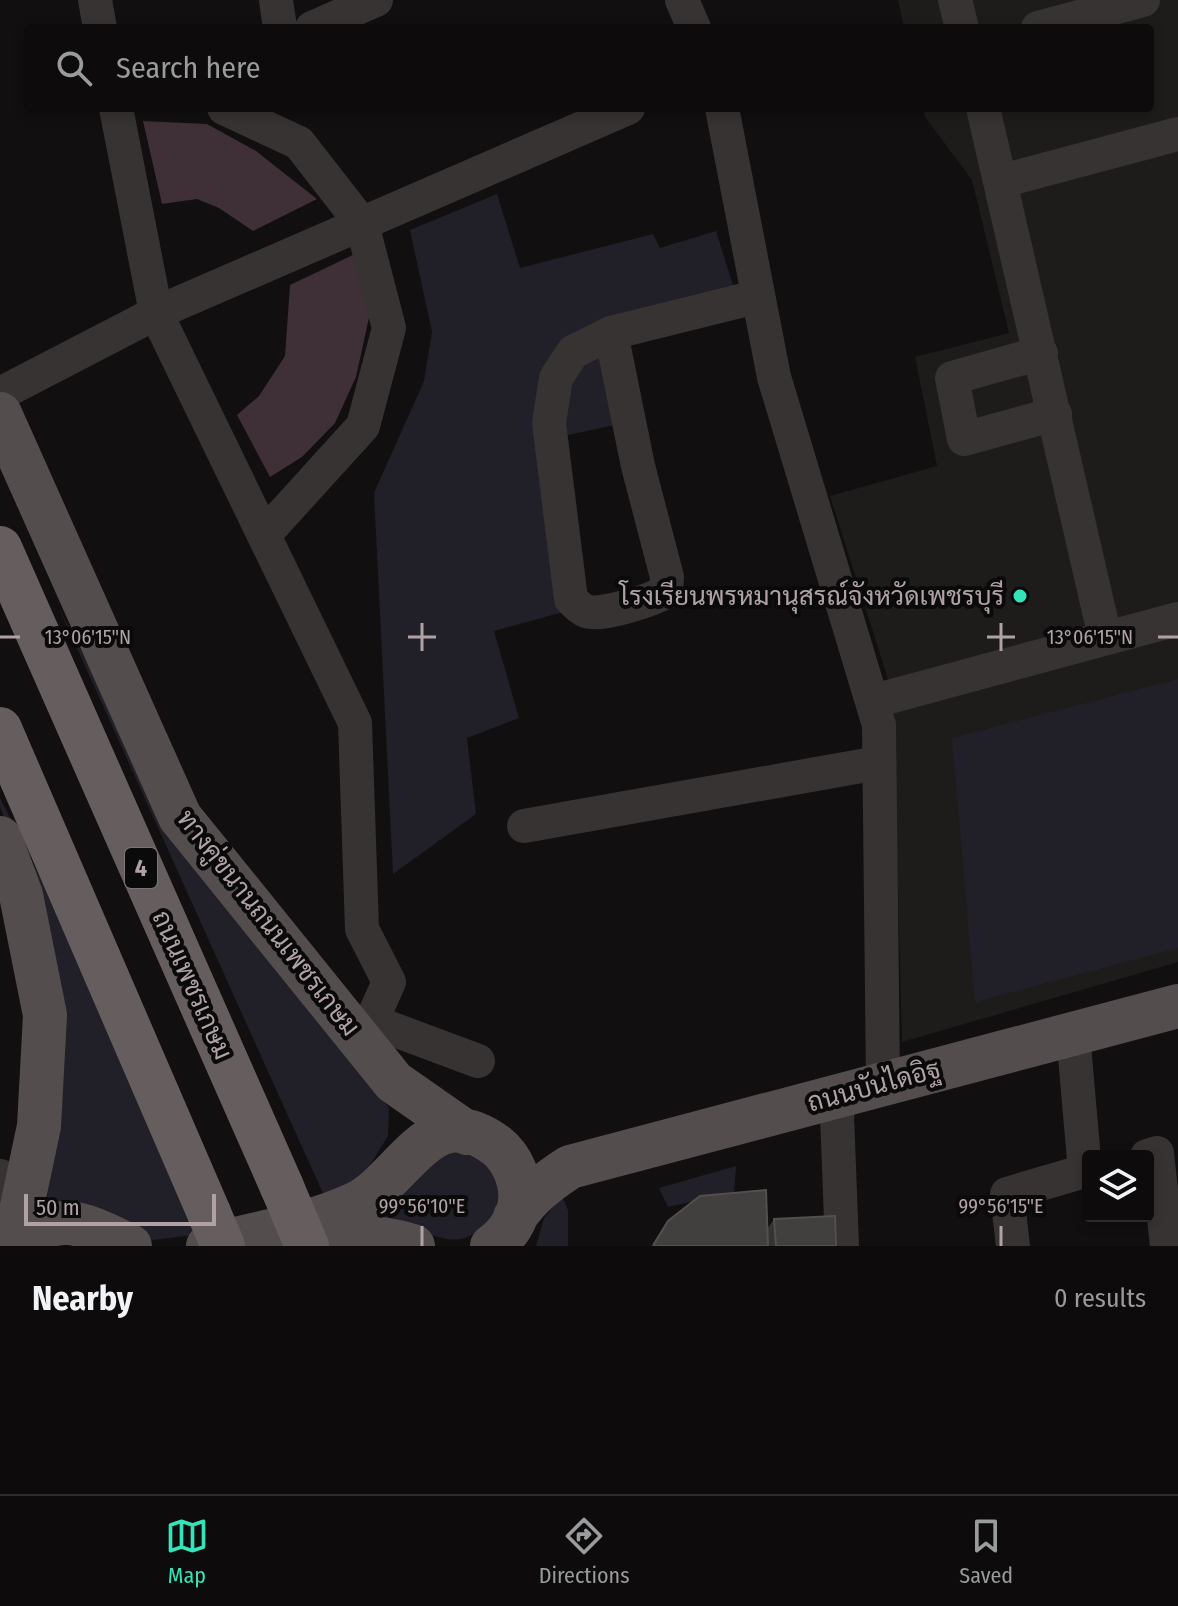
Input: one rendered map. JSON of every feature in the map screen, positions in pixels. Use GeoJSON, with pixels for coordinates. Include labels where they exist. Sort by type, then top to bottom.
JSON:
{"type":"FeatureCollection","features":[{"type":"Feature","properties":{"kind":"highway","name":"ถนนเพชรเกษม"},"geometry":{"type":"LineString","coordinates":[[0,548],[307,1246]]}},
{"type":"Feature","properties":{"kind":"highway"},"geometry":{"type":"LineString","coordinates":[[0,729],[213,1235]]}},
{"type":"Feature","properties":{"kind":"main road","name":"ทางคู่ขนานถนนเพชรเกษม"},"geometry":{"type":"LineString","coordinates":[[0,414],[180,817],[366,1032],[394,1082],[483,1140]]}},
{"type":"Feature","properties":{"kind":"main road"},"geometry":{"type":"LineString","coordinates":[[0,838],[21,895],[45,1015],[39,1126],[15,1236],[55,1224],[78,1223],[130,1246]]}},
{"type":"Feature","properties":{"kind":"main road","name":"ถนนบันไดอิฐ"},"geometry":{"type":"LineString","coordinates":[[506,1234],[528,1199],[543,1184],[570,1167],[1178,1006]]}},
{"type":"Feature","properties":{"kind":"main road"},"geometry":{"type":"LineString","coordinates":[[213,1235],[319,1216],[357,1203],[387,1182],[415,1148],[444,1133],[483,1140],[513,1165],[519,1182],[520,1201],[506,1234]]}},
{"type":"Feature","properties":{"kind":"main road","name":"ถนนบันไดอิฐ"},"geometry":{"type":"LineString","coordinates":[[483,1140],[515,1158],[570,1167]]}},
{"type":"Feature","properties":{"kind":"main road"},"geometry":{"type":"LineString","coordinates":[[299,1246],[321,1239],[359,1237],[413,1246]]}},
{"type":"Feature","properties":{"kind":"street"},"geometry":{"type":"LineString","coordinates":[[95,0],[99,24]]}},
{"type":"Feature","properties":{"kind":"street"},"geometry":{"type":"LineString","coordinates":[[276,0],[279,24]]}},
{"type":"Feature","properties":{"kind":"street"},"geometry":{"type":"LineString","coordinates":[[321,24],[376,0]]}},
{"type":"Feature","properties":{"kind":"street"},"geometry":{"type":"LineString","coordinates":[[682,0],[692,24]]}},
{"type":"Feature","properties":{"kind":"street"},"geometry":{"type":"LineString","coordinates":[[955,0],[961,24]]}},
{"type":"Feature","properties":{"kind":"street"},"geometry":{"type":"LineString","coordinates":[[1053,24],[1143,0]]}},
{"type":"Feature","properties":{"kind":"street"},"geometry":{"type":"LineString","coordinates":[[117,112],[156,313],[355,723],[362,929],[389,982],[366,1032],[478,1061]]}},
{"type":"Feature","properties":{"kind":"street"},"geometry":{"type":"LineString","coordinates":[[233,112],[299,143],[362,224],[389,328],[363,426],[264,535]]}},
{"type":"Feature","properties":{"kind":"street"},"geometry":{"type":"LineString","coordinates":[[294,112],[299,143]]}},
{"type":"Feature","properties":{"kind":"street"},"geometry":{"type":"LineString","coordinates":[[0,394],[156,313],[619,112]]}},
{"type":"Feature","properties":{"kind":"street"},"geometry":{"type":"LineString","coordinates":[[723,112],[756,297],[774,377],[879,725],[883,1083]]}},
{"type":"Feature","properties":{"kind":"street"},"geometry":{"type":"LineString","coordinates":[[984,112],[1105,637]]}},
{"type":"Feature","properties":{"kind":"street"},"geometry":{"type":"LineString","coordinates":[[1002,181],[1178,134]]}},
{"type":"Feature","properties":{"kind":"street"},"geometry":{"type":"LineString","coordinates":[[611,333],[638,466],[667,577],[666,592],[653,599],[594,613],[583,611],[571,599],[549,423],[556,378],[573,352],[611,333],[756,297]]}},
{"type":"Feature","properties":{"kind":"street"},"geometry":{"type":"LineString","coordinates":[[1041,353],[952,378],[964,439],[1055,414]]}},
{"type":"Feature","properties":{"kind":"street"},"geometry":{"type":"LineString","coordinates":[[874,701],[1178,619]]}},
{"type":"Feature","properties":{"kind":"street"},"geometry":{"type":"LineString","coordinates":[[524,826],[878,763]]}},
{"type":"Feature","properties":{"kind":"street"},"geometry":{"type":"LineString","coordinates":[[1073,1034],[1085,1150]]}},
{"type":"Feature","properties":{"kind":"street"},"geometry":{"type":"LineString","coordinates":[[842,1094],[837,1115],[842,1246]]}},
{"type":"Feature","properties":{"kind":"street"},"geometry":{"type":"LineString","coordinates":[[1154,1154],[1157,1153],[1167,1246]]}},
{"type":"Feature","properties":{"kind":"street"},"geometry":{"type":"LineString","coordinates":[[1013,1246],[1007,1194],[1082,1172]]}},
{"type":"Feature","properties":{"kind":"street"},"geometry":{"type":"LineString","coordinates":[[0,1176],[15,1236]]}},
{"type":"Feature","properties":{"kind":"shaded area","name":"โรงเรียนพรหมานุสรณ์จังหวัดเพชรบุรี"},"geometry":{"type":"Polygon","coordinates":[[[898,0],[1178,0],[1178,962],[902,1042],[893,695],[830,496],[937,466],[915,357],[1009,333],[972,180],[924,112],[1154,112],[1154,24],[903,24],[898,0]]]}},
{"type":"Feature","properties":{"kind":"shaded area"},"geometry":{"type":"Polygon","coordinates":[[[143,121],[207,124],[256,151],[317,199],[253,231],[219,208],[197,199],[162,204],[143,121]]]}},
{"type":"Feature","properties":{"kind":"shaded area"},"geometry":{"type":"Polygon","coordinates":[[[497,194],[520,268],[653,234],[660,248],[716,231],[743,317],[621,344],[638,420],[559,437],[585,606],[494,631],[519,718],[467,738],[476,814],[393,874],[374,493],[424,381],[432,332],[410,230],[497,194]]]}},
{"type":"Feature","properties":{"kind":"shaded area"},"geometry":{"type":"Polygon","coordinates":[[[357,253],[370,313],[356,377],[335,423],[302,457],[270,477],[237,415],[259,396],[285,356],[290,285],[357,253]]]}},
{"type":"Feature","properties":{"kind":"shaded area"},"geometry":{"type":"Polygon","coordinates":[[[58,606],[157,799],[197,857],[389,1108],[388,1136],[359,1183],[326,1200],[58,606]]]}},
{"type":"Feature","properties":{"kind":"shaded area"},"geometry":{"type":"Polygon","coordinates":[[[1178,679],[1178,948],[975,1002],[952,738],[1178,679]]]}},
{"type":"Feature","properties":{"kind":"shaded area"},"geometry":{"type":"Polygon","coordinates":[[[0,798],[118,1032],[192,1209],[193,1235],[153,1240],[81,1208],[46,1205],[60,1099],[33,888],[0,807],[0,798]]]}},
{"type":"Feature","properties":{"kind":"shaded area"},"geometry":{"type":"Polygon","coordinates":[[[460,1150],[483,1161],[497,1182],[496,1206],[483,1227],[461,1239],[447,1239],[406,1228],[362,1222],[416,1168],[460,1150]]]}},
{"type":"Feature","properties":{"kind":"shaded area"},"geometry":{"type":"Polygon","coordinates":[[[736,1166],[734,1192],[668,1207],[659,1188],[736,1166]]]}},
{"type":"Feature","properties":{"kind":"shaded area"},"geometry":{"type":"Polygon","coordinates":[[[562,1196],[568,1210],[568,1246],[536,1246],[544,1218],[562,1196]]]}},
{"type":"Feature","properties":{"kind":"building"},"geometry":{"type":"Polygon","coordinates":[[[766,1190],[768,1246],[654,1246],[668,1221],[700,1196],[766,1190]]]}},
{"type":"Feature","properties":{"kind":"building"},"geometry":{"type":"Polygon","coordinates":[[[835,1216],[836,1246],[776,1246],[774,1219],[835,1216]]]}},
{"type":"Feature","properties":{"kind":"place","name":"โรงเรียนพรหมานุสรณ์จังหวัดเพชรบุรี"},"geometry":{"type":"Point","coordinates":[1020,596]}}]}
